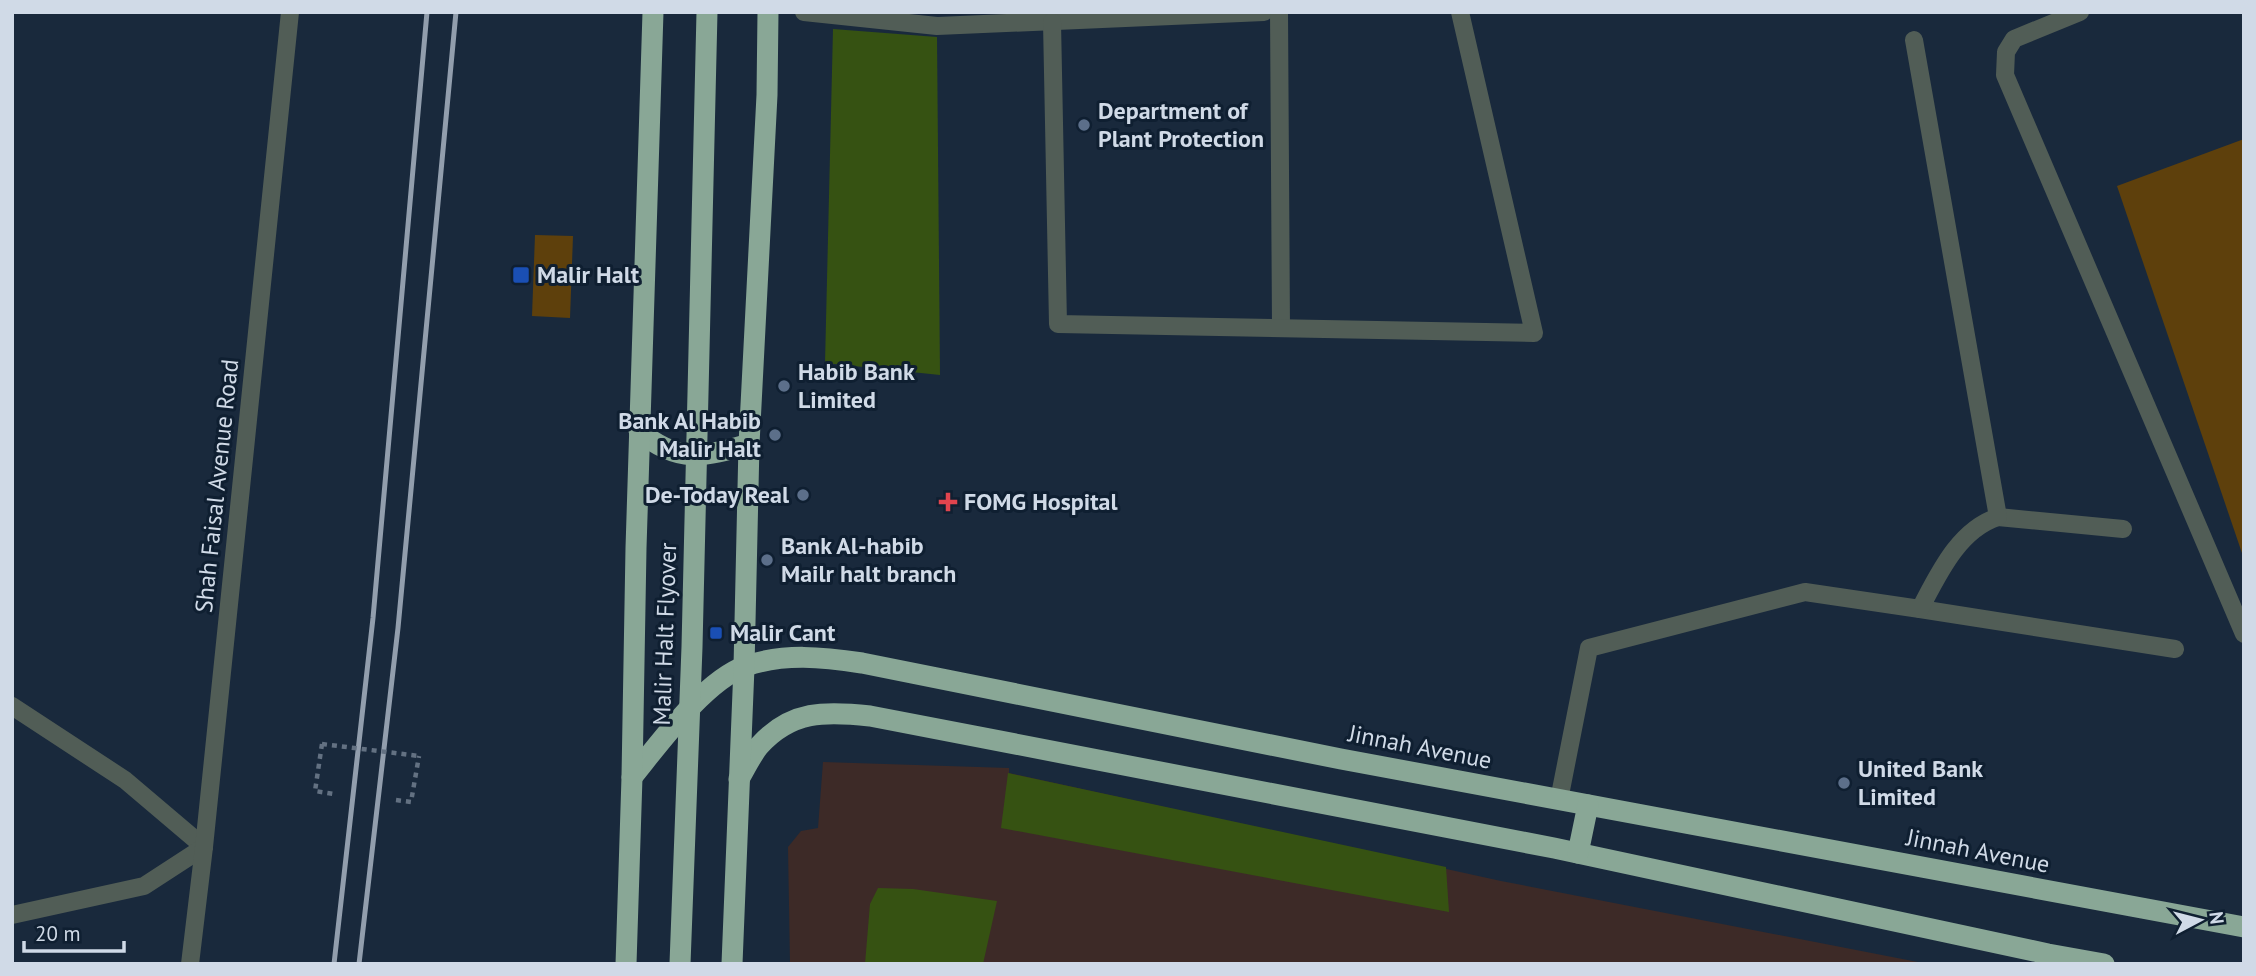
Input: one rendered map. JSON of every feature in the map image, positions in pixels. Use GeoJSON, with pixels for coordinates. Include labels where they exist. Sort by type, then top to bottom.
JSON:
{"type":"FeatureCollection","features":[{"type":"Feature","properties":{"kind":"highway","name":"Malir Halt Flyover"},"geometry":{"type":"LineString","coordinates":[[626,964],[639,431],[653,12]]}},
{"type":"Feature","properties":{"kind":"highway","name":"Malir Halt Flyover"},"geometry":{"type":"LineString","coordinates":[[680,964],[692,647],[707,12]]}},
{"type":"Feature","properties":{"kind":"highway"},"geometry":{"type":"LineString","coordinates":[[732,964],[744,667],[749,444],[767,95],[768,12]]}},
{"type":"Feature","properties":{"kind":"highway"},"geometry":{"type":"LineString","coordinates":[[639,431],[657,446],[685,455],[714,454],[749,444]]}},
{"type":"Feature","properties":{"kind":"highway","name":"Jinnah Avenue"},"geometry":{"type":"LineString","coordinates":[[632,777],[675,725],[724,679],[744,667],[786,657],[819,657],[862,663],[1328,757],[2244,927]]}},
{"type":"Feature","properties":{"kind":"highway"},"geometry":{"type":"LineString","coordinates":[[739,779],[759,747],[780,727],[808,714],[870,716],[1578,853],[2104,964]]}},
{"type":"Feature","properties":{"kind":"highway"},"geometry":{"type":"LineString","coordinates":[[1578,853],[1588,805]]}},
{"type":"Feature","properties":{"kind":"street","name":"Shah Faisal Avenue Road"},"geometry":{"type":"LineString","coordinates":[[190,964],[205,847],[290,12]]}},
{"type":"Feature","properties":{"kind":"street"},"geometry":{"type":"LineString","coordinates":[[804,12],[937,26],[1264,12]]}},
{"type":"Feature","properties":{"kind":"street"},"geometry":{"type":"LineString","coordinates":[[1279,12],[1281,328]]}},
{"type":"Feature","properties":{"kind":"street"},"geometry":{"type":"LineString","coordinates":[[1052,22],[1058,324],[1534,333],[1460,12]]}},
{"type":"Feature","properties":{"kind":"street"},"geometry":{"type":"LineString","coordinates":[[2080,12],[2014,39],[2007,52],[2005,75],[2244,634]]}},
{"type":"Feature","properties":{"kind":"street"},"geometry":{"type":"LineString","coordinates":[[1914,40],[1998,517]]}},
{"type":"Feature","properties":{"kind":"street"},"geometry":{"type":"LineString","coordinates":[[1920,609],[1951,555],[1978,527],[1998,517],[2123,529]]}},
{"type":"Feature","properties":{"kind":"street"},"geometry":{"type":"LineString","coordinates":[[1559,800],[1589,648],[1805,592],[2175,649]]}},
{"type":"Feature","properties":{"kind":"street"},"geometry":{"type":"LineString","coordinates":[[12,706],[125,780],[205,847],[144,886],[12,915]]}},
{"type":"Feature","properties":{"kind":"path"},"geometry":{"type":"LineString","coordinates":[[334,793],[315,791],[322,744],[419,756],[411,802],[396,800]]}},
{"type":"Feature","properties":{"kind":"shaded area"},"geometry":{"type":"Polygon","coordinates":[[[823,762],[1009,768],[1009,773],[1501,881],[1928,964],[790,964],[788,847],[801,831],[818,828],[823,762]]]}},
{"type":"Feature","properties":{"kind":"green space"},"geometry":{"type":"Polygon","coordinates":[[[833,29],[937,37],[940,375],[825,363],[833,29]]]}},
{"type":"Feature","properties":{"kind":"green space"},"geometry":{"type":"Polygon","coordinates":[[[1008,773],[1446,867],[1449,912],[1001,828],[1008,773]]]}},
{"type":"Feature","properties":{"kind":"green space"},"geometry":{"type":"Polygon","coordinates":[[[878,888],[913,889],[997,901],[983,964],[865,964],[870,904],[878,888]]]}},
{"type":"Feature","properties":{"kind":"building"},"geometry":{"type":"Polygon","coordinates":[[[2244,139],[2244,556],[2243,556],[2117,186],[2244,139]]]}},
{"type":"Feature","properties":{"kind":"building"},"geometry":{"type":"Polygon","coordinates":[[[535,235],[573,236],[570,318],[532,316],[535,235]]]}},
{"type":"Feature","properties":{"kind":"railway"},"geometry":{"type":"LineString","coordinates":[[334,964],[373,618],[427,12]]}},
{"type":"Feature","properties":{"kind":"railway"},"geometry":{"type":"LineString","coordinates":[[359,964],[398,628],[456,12]]}},
{"type":"Feature","properties":{"kind":"place","name":"Department of Plant Protection"},"geometry":{"type":"Point","coordinates":[1084,125]}},
{"type":"Feature","properties":{"kind":"place","name":"Malir Halt"},"geometry":{"type":"Point","coordinates":[521,275]}},
{"type":"Feature","properties":{"kind":"place","name":"Habib Bank Limited"},"geometry":{"type":"Point","coordinates":[784,386]}},
{"type":"Feature","properties":{"kind":"place","name":"Bank Al Habib Malir Halt"},"geometry":{"type":"Point","coordinates":[775,435]}},
{"type":"Feature","properties":{"kind":"place","name":"De-Today Real"},"geometry":{"type":"Point","coordinates":[803,495]}},
{"type":"Feature","properties":{"kind":"place","name":"FOMG Hospital"},"geometry":{"type":"Point","coordinates":[948,502]}},
{"type":"Feature","properties":{"kind":"place","name":"Bank Al-habib Mailr halt branch"},"geometry":{"type":"Point","coordinates":[767,560]}},
{"type":"Feature","properties":{"kind":"place","name":"Malir Cant"},"geometry":{"type":"Point","coordinates":[716,633]}},
{"type":"Feature","properties":{"kind":"place","name":"United Bank Limited"},"geometry":{"type":"Point","coordinates":[1844,783]}}]}
